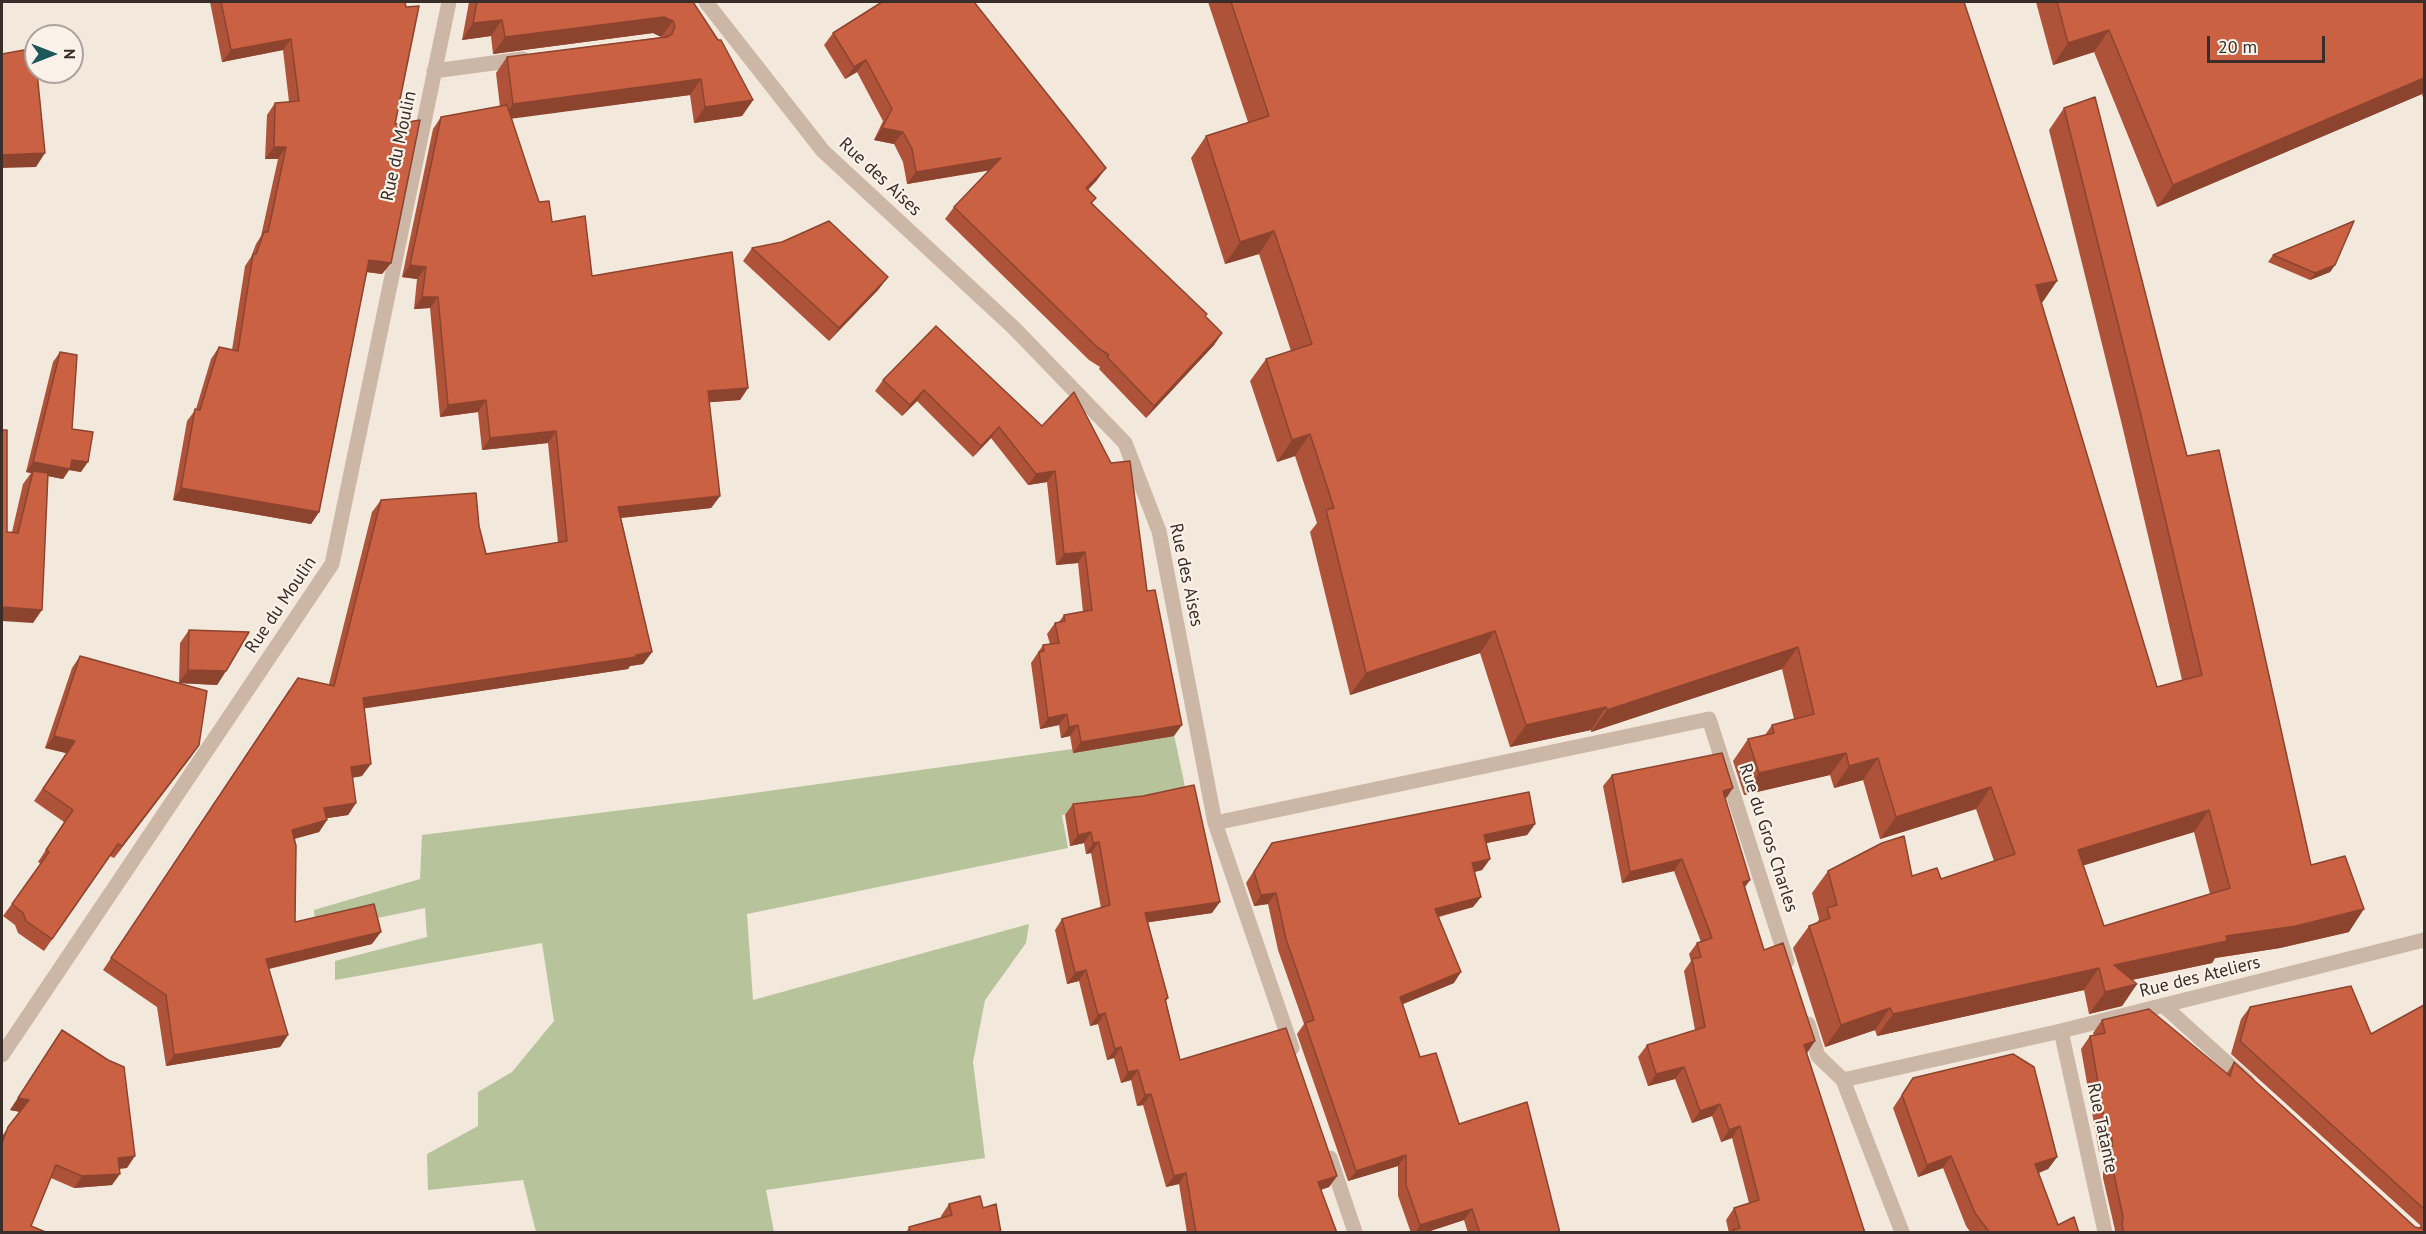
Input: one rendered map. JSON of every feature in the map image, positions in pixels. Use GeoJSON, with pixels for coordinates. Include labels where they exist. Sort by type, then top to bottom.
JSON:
{"type":"FeatureCollection","features":[{"type":"Feature","properties":{"kind":"street","name":"Rue du Moulin"},"geometry":{"type":"LineString","coordinates":[[2,1055],[332,564],[449,2]]}},
{"type":"Feature","properties":{"kind":"street","name":"Rue des Aises"},"geometry":{"type":"LineString","coordinates":[[706,2],[823,151],[1014,328],[1125,443],[1159,531],[1215,824],[1299,1067]]}},
{"type":"Feature","properties":{"kind":"street"},"geometry":{"type":"LineString","coordinates":[[435,71],[538,57]]}},
{"type":"Feature","properties":{"kind":"street","name":"Rue du Gros Charles"},"geometry":{"type":"LineString","coordinates":[[1215,824],[1709,719],[1793,979]]}},
{"type":"Feature","properties":{"kind":"street","name":"Rue des Ateliers"},"geometry":{"type":"LineString","coordinates":[[1843,1080],[2061,1031],[2424,940]]}},
{"type":"Feature","properties":{"kind":"street"},"geometry":{"type":"LineString","coordinates":[[2164,1006],[2260,1093]]}},
{"type":"Feature","properties":{"kind":"street"},"geometry":{"type":"LineString","coordinates":[[1804,1012],[1818,1056],[1843,1080],[1902,1233]]}},
{"type":"Feature","properties":{"kind":"street","name":"Rue Tatante"},"geometry":{"type":"LineString","coordinates":[[2061,1031],[2105,1233]]}},
{"type":"Feature","properties":{"kind":"street"},"geometry":{"type":"LineString","coordinates":[[1325,1144],[1355,1233]]}},
{"type":"Feature","properties":{"kind":"green space"},"geometry":{"type":"Polygon","coordinates":[[[1174,735],[1187,796],[1062,815],[1068,848],[747,914],[753,1000],[1029,924],[1026,943],[985,1000],[973,1062],[985,1158],[766,1190],[774,1232],[536,1232],[523,1180],[428,1190],[427,1154],[478,1126],[478,1092],[512,1072],[554,1021],[542,943],[335,980],[335,961],[427,937],[425,908],[316,931],[314,910],[420,879],[422,835],[703,800],[1174,735]]]}},
{"type":"Feature","properties":{"kind":"building"},"geometry":{"type":"Polygon","coordinates":[[[221,2],[405,2],[406,7],[419,6],[395,124],[420,120],[391,263],[369,260],[319,512],[181,488],[195,409],[200,410],[219,347],[238,351],[253,254],[256,254],[264,232],[268,232],[286,147],[274,147],[275,103],[299,101],[291,39],[231,50],[221,2]]]}},
{"type":"Feature","properties":{"kind":"building"},"geometry":{"type":"Polygon","coordinates":[[[477,2],[693,2],[718,40],[721,40],[753,100],[705,107],[701,79],[513,104],[507,57],[667,37],[672,34],[675,26],[673,21],[664,17],[505,37],[502,20],[473,23],[477,2]]]}},
{"type":"Feature","properties":{"kind":"building"},"geometry":{"type":"Polygon","coordinates":[[[882,2],[974,2],[1106,168],[1086,188],[1096,198],[1091,203],[1207,314],[1205,316],[1222,333],[1154,406],[1107,357],[1109,355],[1098,348],[954,207],[1001,158],[916,172],[912,149],[903,132],[882,128],[892,109],[866,60],[854,67],[833,33],[882,2]]]}},
{"type":"Feature","properties":{"kind":"building"},"geometry":{"type":"Polygon","coordinates":[[[1231,2],[1964,2],[2057,281],[2036,285],[2157,687],[2202,675],[2138,403],[2064,108],[2095,97],[2187,456],[2219,450],[2311,865],[2345,856],[2364,909],[2296,926],[2226,936],[2227,941],[2114,965],[2137,984],[2105,992],[2099,968],[1893,1014],[1890,1008],[1841,1025],[1809,926],[1830,918],[1827,908],[1837,905],[1828,871],[1882,843],[1904,836],[1912,876],[1937,868],[1941,879],[2015,854],[1991,787],[1896,817],[1878,758],[1849,766],[1846,753],[1759,773],[1748,739],[1774,733],[1772,725],[1814,714],[1798,647],[1607,710],[1606,707],[1526,725],[1495,631],[1366,673],[1326,510],[1334,508],[1310,434],[1292,440],[1266,359],[1312,344],[1274,231],[1240,242],[1206,136],[1269,116],[1231,2]],[[2209,810],[2078,850],[2104,926],[2230,888],[2209,810]]]}},
{"type":"Feature","properties":{"kind":"building"},"geometry":{"type":"Polygon","coordinates":[[[2057,2],[2424,2],[2424,78],[2173,185],[2109,30],[2068,43],[2057,2]]]}},
{"type":"Feature","properties":{"kind":"building"},"geometry":{"type":"Polygon","coordinates":[[[24,50],[24,84],[38,84],[45,153],[2,155],[2,54],[24,50]]]}},
{"type":"Feature","properties":{"kind":"building"},"geometry":{"type":"Polygon","coordinates":[[[507,105],[539,202],[549,201],[552,222],[585,216],[592,276],[732,252],[748,388],[708,391],[720,496],[618,507],[652,652],[636,655],[636,657],[363,698],[371,764],[351,767],[356,803],[324,808],[327,820],[292,830],[296,846],[295,922],[374,904],[381,932],[266,959],[288,1035],[174,1055],[166,995],[111,958],[298,678],[334,686],[381,500],[476,493],[479,526],[486,554],[567,541],[556,431],[490,438],[486,400],[448,405],[438,297],[422,297],[426,267],[410,265],[441,117],[507,105]]]}},
{"type":"Feature","properties":{"kind":"building"},"geometry":{"type":"Polygon","coordinates":[[[829,221],[888,277],[839,328],[752,248],[782,242],[829,221]]]}},
{"type":"Feature","properties":{"kind":"building"},"geometry":{"type":"Polygon","coordinates":[[[2354,221],[2335,265],[2315,273],[2273,255],[2354,221]]]}},
{"type":"Feature","properties":{"kind":"building"},"geometry":{"type":"Polygon","coordinates":[[[936,326],[1042,426],[1074,392],[1111,463],[1130,461],[1147,591],[1155,590],[1182,725],[1081,742],[1078,725],[1069,727],[1067,714],[1048,718],[1039,652],[1044,651],[1043,645],[1059,643],[1055,623],[1065,621],[1064,615],[1092,610],[1085,552],[1064,554],[1055,471],[1036,474],[999,427],[981,446],[924,390],[910,405],[883,380],[936,326]]]}},
{"type":"Feature","properties":{"kind":"building"},"geometry":{"type":"Polygon","coordinates":[[[60,352],[77,355],[72,429],[93,432],[88,462],[72,460],[70,469],[33,462],[60,352]]]}},
{"type":"Feature","properties":{"kind":"building"},"geometry":{"type":"Polygon","coordinates":[[[2,430],[7,430],[7,532],[18,533],[33,471],[48,473],[42,610],[2,607],[2,430]]]}},
{"type":"Feature","properties":{"kind":"building"},"geometry":{"type":"Polygon","coordinates":[[[189,630],[249,632],[226,671],[188,670],[189,630]]]}},
{"type":"Feature","properties":{"kind":"building"},"geometry":{"type":"Polygon","coordinates":[[[80,656],[207,691],[199,745],[122,846],[118,844],[52,939],[26,921],[23,913],[12,904],[49,852],[46,850],[73,810],[43,789],[75,741],[54,736],[80,656]]]}},
{"type":"Feature","properties":{"kind":"building"},"geometry":{"type":"Polygon","coordinates":[[[1722,753],[1733,788],[1723,791],[1750,880],[1743,882],[1764,950],[1783,943],[1815,1041],[1804,1045],[1865,1233],[1734,1233],[1733,1230],[1740,1228],[1734,1208],[1759,1200],[1740,1126],[1729,1130],[1720,1104],[1700,1111],[1684,1067],[1656,1074],[1647,1045],[1705,1027],[1692,959],[1701,957],[1697,943],[1712,938],[1682,859],[1630,872],[1612,775],[1722,753]]]}},
{"type":"Feature","properties":{"kind":"building"},"geometry":{"type":"Polygon","coordinates":[[[1194,785],[1220,902],[1145,913],[1168,998],[1165,999],[1180,1060],[1286,1028],[1337,1176],[1318,1182],[1337,1233],[1196,1233],[1186,1173],[1174,1176],[1151,1094],[1145,1095],[1138,1070],[1128,1072],[1121,1047],[1115,1049],[1105,1013],[1098,1015],[1086,970],[1075,973],[1062,919],[1110,905],[1099,842],[1093,843],[1091,832],[1078,835],[1073,804],[1143,796],[1194,785]]]}},
{"type":"Feature","properties":{"kind":"building"},"geometry":{"type":"Polygon","coordinates":[[[1529,792],[1535,824],[1484,835],[1490,859],[1472,863],[1481,897],[1435,909],[1461,972],[1400,997],[1420,1057],[1436,1053],[1459,1124],[1527,1102],[1560,1233],[1480,1233],[1472,1209],[1420,1225],[1406,1185],[1406,1155],[1356,1171],[1305,1023],[1314,1020],[1286,939],[1276,893],[1261,895],[1254,872],[1272,843],[1529,792]]]}},
{"type":"Feature","properties":{"kind":"building"},"geometry":{"type":"Polygon","coordinates":[[[2351,986],[2371,1034],[2424,1005],[2424,1209],[2240,1041],[2250,1007],[2351,986]]]}},
{"type":"Feature","properties":{"kind":"building"},"geometry":{"type":"Polygon","coordinates":[[[2149,1009],[2230,1076],[2234,1062],[2415,1227],[2424,1229],[2424,1233],[2124,1233],[2112,1165],[2112,1138],[2108,1140],[2090,1036],[2105,1033],[2102,1020],[2149,1009]]]}},
{"type":"Feature","properties":{"kind":"building"},"geometry":{"type":"Polygon","coordinates":[[[62,1030],[108,1060],[124,1067],[135,1156],[118,1158],[120,1174],[82,1176],[56,1165],[31,1226],[48,1233],[2,1233],[2,1143],[8,1127],[29,1100],[18,1098],[62,1030]]]}},
{"type":"Feature","properties":{"kind":"building"},"geometry":{"type":"Polygon","coordinates":[[[2013,1054],[2034,1067],[2057,1157],[2035,1164],[2058,1225],[2074,1217],[2079,1233],[1990,1233],[1975,1213],[1951,1156],[1927,1165],[1902,1095],[1913,1078],[2013,1054]]]}},
{"type":"Feature","properties":{"kind":"building"},"geometry":{"type":"Polygon","coordinates":[[[980,1196],[983,1208],[996,1204],[1001,1233],[911,1233],[909,1227],[952,1215],[949,1204],[980,1196]]]}}]}
